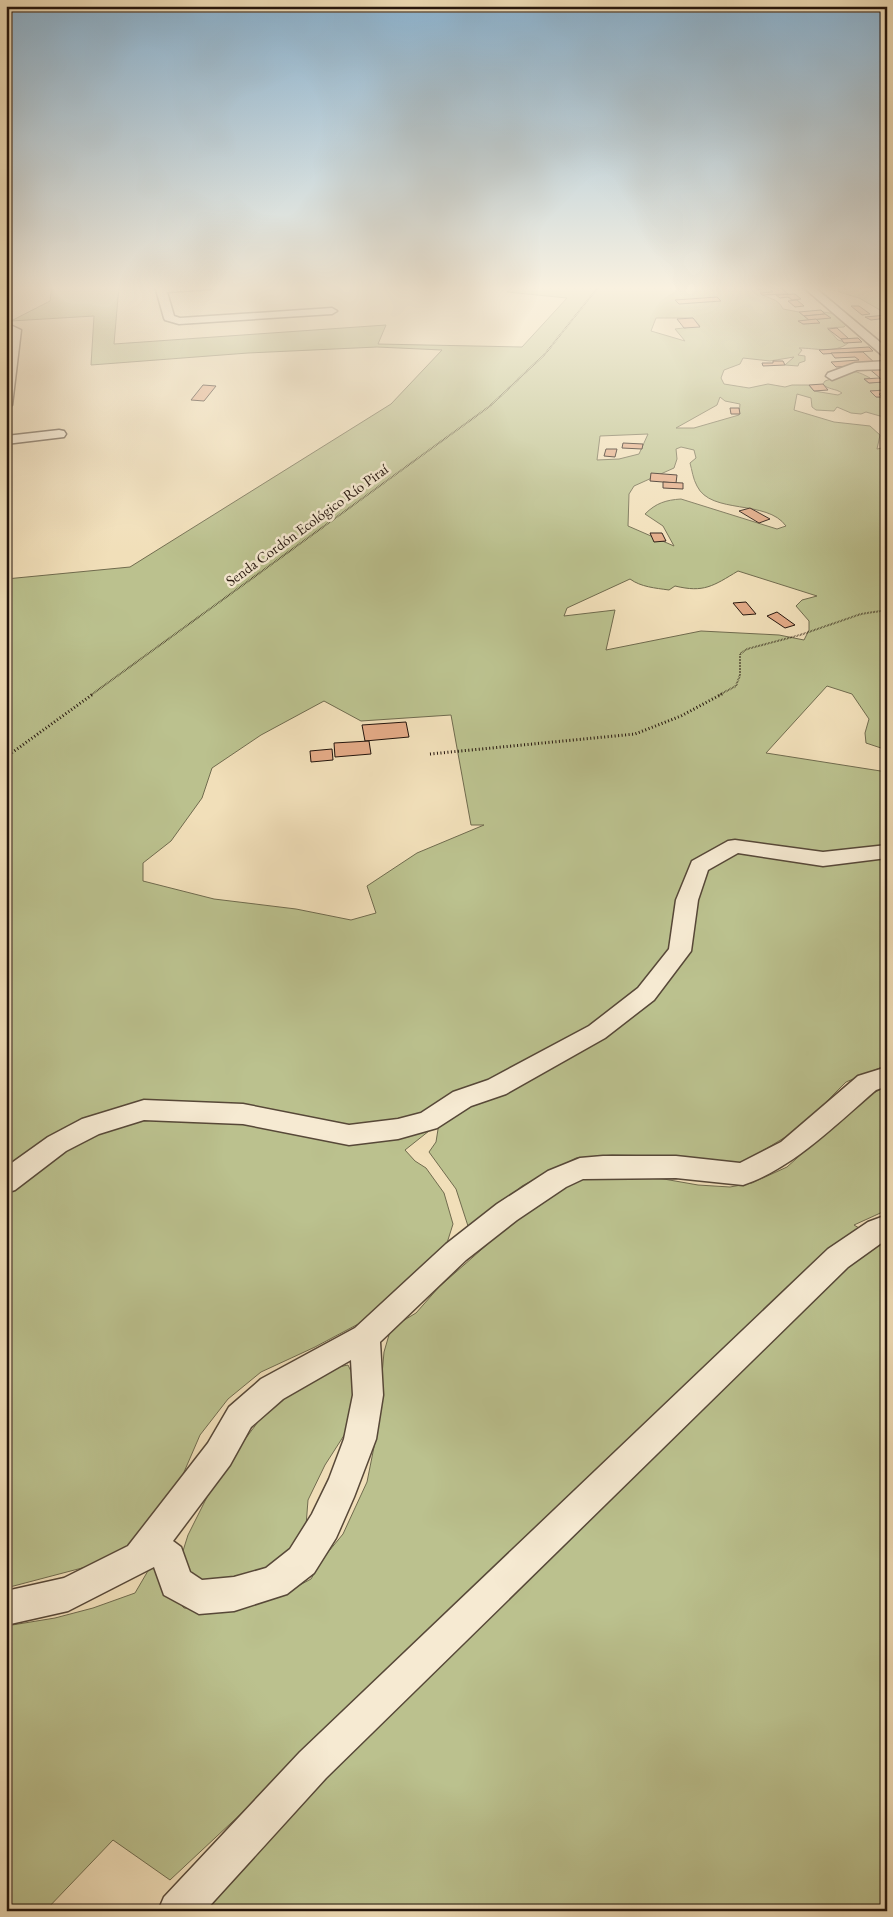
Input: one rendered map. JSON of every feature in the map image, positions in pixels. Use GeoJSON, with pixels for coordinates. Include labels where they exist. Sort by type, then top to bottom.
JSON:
{"type":"FeatureCollection","features":[{"type":"Feature","properties":{"kind":"street"},"geometry":{"type":"LineString","coordinates":[[6,405],[8,378]]}},
{"type":"Feature","properties":{"kind":"street"},"geometry":{"type":"LineString","coordinates":[[6,440],[59,434]]}},
{"type":"Feature","properties":{"kind":"street"},"geometry":{"type":"LineString","coordinates":[[6,1182],[57,1144],[91,1126],[144,1110],[243,1114],[349,1134],[398,1130],[428,1121],[462,1099],[496,1087],[597,1032],[646,994],[680,951],[687,900],[699,866],[735,846],[823,859],[887,851]]}},
{"type":"Feature","properties":{"kind":"street"},"geometry":{"type":"LineString","coordinates":[[6,1608],[68,1594],[140,1558],[219,1454],[240,1417],[272,1389],[365,1337],[456,1252],[507,1212],[557,1179],[580,1170],[603,1167],[676,1168],[742,1174],[790,1149],[867,1083],[887,1076]]}},
{"type":"Feature","properties":{"kind":"street"},"geometry":{"type":"LineString","coordinates":[[178,1911],[313,1765],[838,1258],[878,1230],[887,1226]]}},
{"type":"Feature","properties":{"kind":"street"},"geometry":{"type":"LineString","coordinates":[[151,1543],[169,1559],[176,1583],[199,1597],[234,1594],[275,1582],[302,1561],[324,1526],[343,1486],[360,1439],[368,1394],[365,1337]]}},
{"type":"Feature","properties":{"kind":"path","name":"Senda Cordón Ecológico Río Piraí"},"geometry":{"type":"LineString","coordinates":[[6,757],[490,406],[522,375]]}},
{"type":"Feature","properties":{"kind":"path"},"geometry":{"type":"LineString","coordinates":[[430,754],[635,734],[681,716],[736,686],[740,675],[740,654],[746,649],[800,635],[861,614],[887,610]]}},
{"type":"Feature","properties":{"kind":"green space"},"geometry":{"type":"Polygon","coordinates":[[[418,375],[722,375],[721,378],[724,384],[749,388],[768,384],[785,387],[809,385],[814,391],[838,395],[842,393],[827,387],[823,384],[825,381],[839,375],[865,375],[870,378],[864,379],[869,383],[881,382],[885,386],[881,386],[885,390],[870,391],[876,397],[887,398],[887,418],[866,412],[861,414],[851,413],[837,407],[834,411],[816,410],[812,407],[811,398],[797,394],[794,410],[834,422],[870,426],[880,435],[877,449],[887,447],[887,750],[866,743],[865,733],[869,719],[852,694],[827,686],[766,753],[887,772],[887,1065],[846,1082],[828,1100],[815,1119],[746,1161],[732,1165],[662,1156],[612,1155],[576,1158],[522,1186],[475,1225],[468,1226],[456,1189],[429,1152],[436,1142],[439,1123],[405,1150],[415,1161],[426,1168],[444,1193],[453,1224],[447,1243],[430,1262],[362,1322],[315,1347],[261,1372],[228,1399],[200,1435],[178,1486],[140,1541],[101,1563],[6,1588],[6,579],[130,567],[391,404],[418,375]],[[720,397],[717,405],[676,428],[694,428],[739,415],[740,404],[725,401],[720,397]],[[648,434],[600,436],[597,460],[619,459],[639,454],[648,434]],[[681,447],[676,449],[677,459],[674,468],[634,486],[629,494],[628,526],[674,546],[663,526],[645,514],[661,503],[681,499],[777,529],[786,526],[766,512],[714,501],[704,495],[697,486],[690,463],[696,458],[694,450],[681,447]],[[738,571],[708,587],[694,589],[675,586],[669,590],[653,588],[630,579],[567,608],[564,616],[615,610],[606,650],[701,631],[779,635],[804,640],[809,630],[809,621],[796,606],[802,600],[817,596],[738,571]],[[324,701],[261,735],[212,768],[202,798],[171,841],[143,863],[143,881],[214,899],[296,909],[351,920],[376,913],[367,886],[417,853],[484,825],[471,825],[451,715],[361,721],[324,701]]]}},
{"type":"Feature","properties":{"kind":"green space"},"geometry":{"type":"Polygon","coordinates":[[[887,1086],[887,1210],[854,1225],[881,1241],[887,1238],[887,1911],[178,1911],[551,1515],[459,1600],[337,1724],[170,1880],[113,1840],[45,1911],[6,1911],[6,1626],[55,1618],[93,1608],[135,1593],[152,1564],[160,1574],[167,1591],[184,1608],[218,1611],[285,1593],[311,1579],[324,1557],[343,1534],[367,1482],[377,1432],[384,1352],[391,1328],[416,1313],[439,1287],[515,1220],[568,1182],[589,1176],[658,1178],[698,1185],[730,1187],[752,1183],[787,1167],[864,1098],[887,1086]]]}},
{"type":"Feature","properties":{"kind":"green space"},"geometry":{"type":"Polygon","coordinates":[[[348,1365],[359,1388],[359,1412],[325,1465],[308,1500],[306,1526],[290,1562],[258,1578],[197,1583],[183,1569],[182,1554],[188,1535],[218,1475],[270,1406],[325,1370],[348,1365]]]}},
{"type":"Feature","properties":{"kind":"building"},"geometry":{"type":"Polygon","coordinates":[[[877,375],[887,375],[887,384],[877,375]]]}},
{"type":"Feature","properties":{"kind":"building"},"geometry":{"type":"Polygon","coordinates":[[[879,378],[884,382],[869,383],[864,379],[879,378]]]}},
{"type":"Feature","properties":{"kind":"building"},"geometry":{"type":"Polygon","coordinates":[[[823,384],[828,390],[814,391],[809,385],[823,384]]]}},
{"type":"Feature","properties":{"kind":"building"},"geometry":{"type":"Polygon","coordinates":[[[203,385],[216,386],[204,401],[191,400],[203,385]]]}},
{"type":"Feature","properties":{"kind":"building"},"geometry":{"type":"Polygon","coordinates":[[[885,390],[887,393],[879,394],[882,397],[876,397],[870,391],[885,390]]]}},
{"type":"Feature","properties":{"kind":"building"},"geometry":{"type":"Polygon","coordinates":[[[730,408],[739,408],[740,414],[731,414],[730,408]]]}},
{"type":"Feature","properties":{"kind":"building"},"geometry":{"type":"Polygon","coordinates":[[[623,443],[643,444],[642,449],[622,448],[623,443]]]}},
{"type":"Feature","properties":{"kind":"building"},"geometry":{"type":"Polygon","coordinates":[[[606,449],[617,449],[615,457],[604,456],[606,449]]]}},
{"type":"Feature","properties":{"kind":"building"},"geometry":{"type":"Polygon","coordinates":[[[651,473],[677,475],[676,483],[650,481],[651,473]]]}},
{"type":"Feature","properties":{"kind":"building"},"geometry":{"type":"Polygon","coordinates":[[[663,482],[683,483],[683,489],[663,488],[663,482]]]}},
{"type":"Feature","properties":{"kind":"building"},"geometry":{"type":"Polygon","coordinates":[[[750,508],[770,519],[759,523],[739,511],[750,508]]]}},
{"type":"Feature","properties":{"kind":"building"},"geometry":{"type":"Polygon","coordinates":[[[650,533],[662,533],[666,541],[654,542],[650,533]]]}},
{"type":"Feature","properties":{"kind":"building"},"geometry":{"type":"Polygon","coordinates":[[[746,602],[756,614],[743,615],[733,603],[746,602]]]}},
{"type":"Feature","properties":{"kind":"building"},"geometry":{"type":"Polygon","coordinates":[[[777,612],[795,625],[785,628],[767,616],[777,612]]]}},
{"type":"Feature","properties":{"kind":"building"},"geometry":{"type":"Polygon","coordinates":[[[406,722],[409,737],[365,741],[362,725],[406,722]]]}},
{"type":"Feature","properties":{"kind":"building"},"geometry":{"type":"Polygon","coordinates":[[[369,741],[371,754],[335,757],[334,743],[369,741]]]}},
{"type":"Feature","properties":{"kind":"building"},"geometry":{"type":"Polygon","coordinates":[[[332,749],[333,760],[311,762],[310,751],[332,749]]]}}]}
